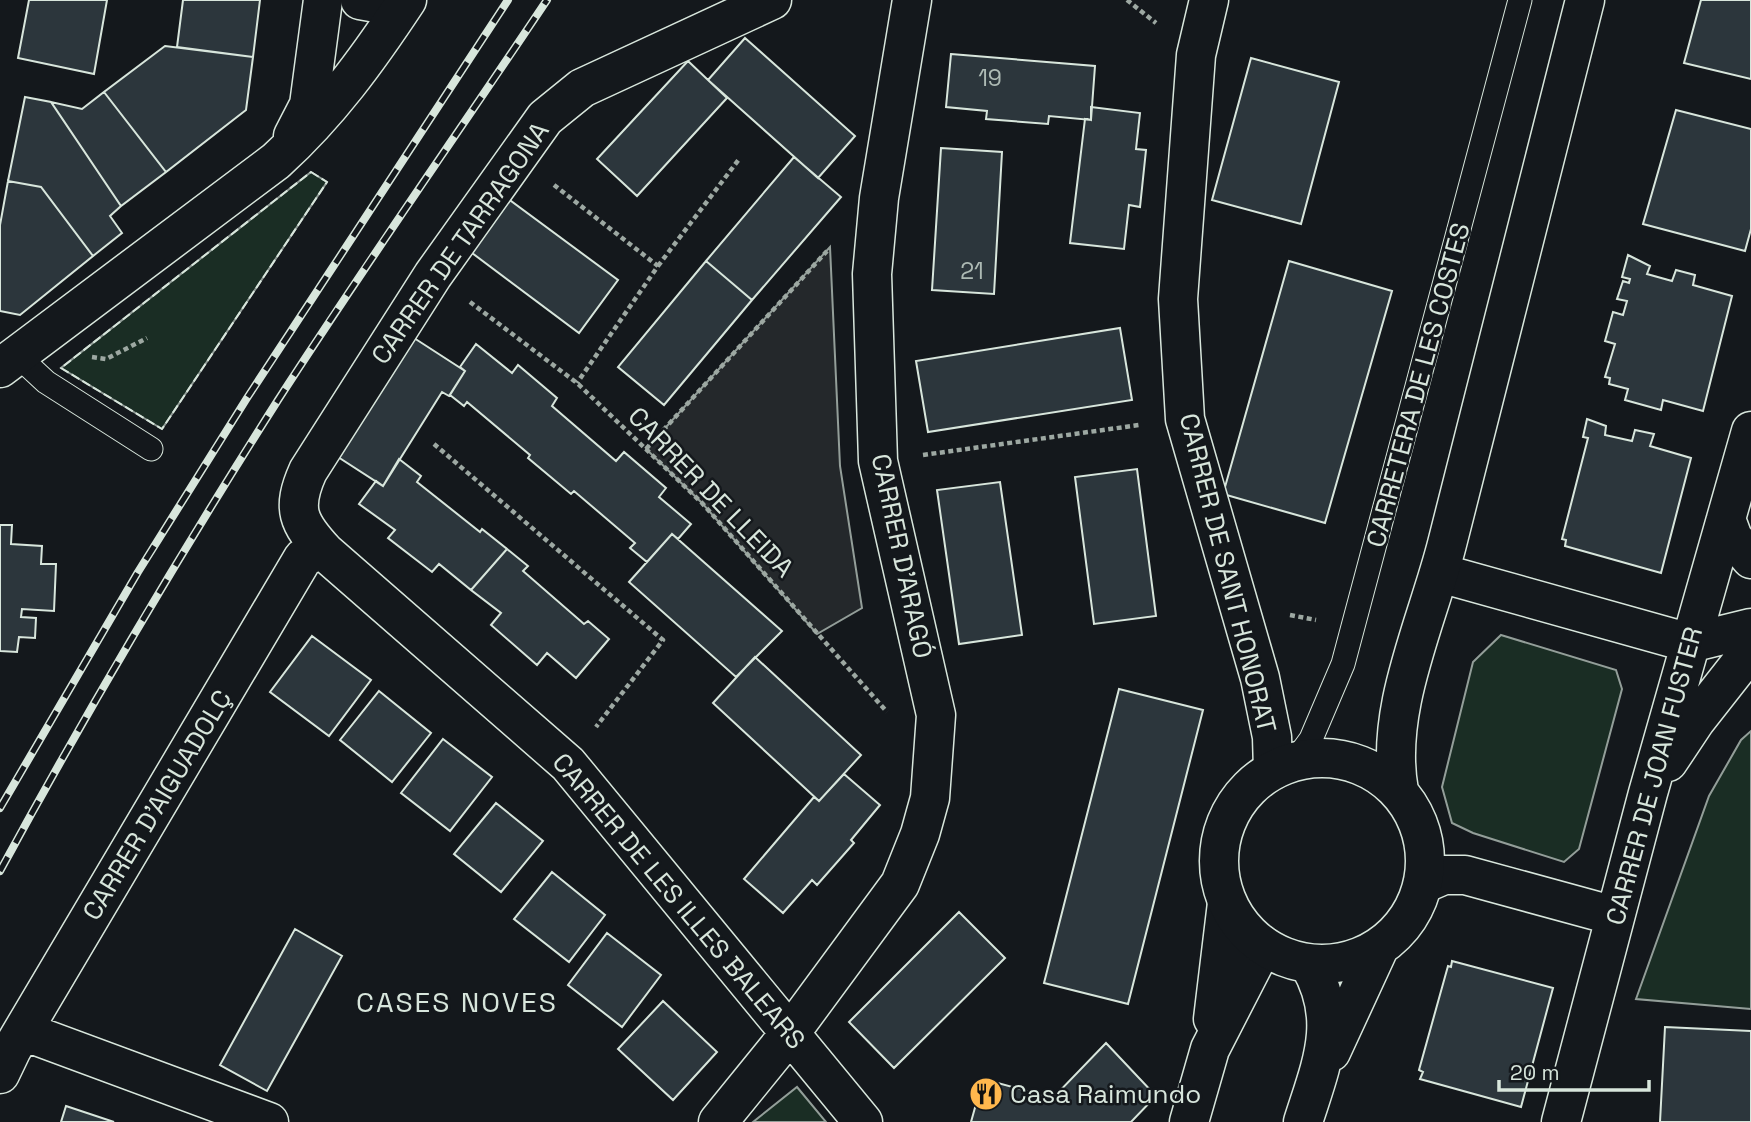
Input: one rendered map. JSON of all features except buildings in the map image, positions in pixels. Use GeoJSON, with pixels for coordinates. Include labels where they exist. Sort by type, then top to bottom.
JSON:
{"type":"FeatureCollection","features":[{"type":"Feature","properties":{"kind":"street"},"geometry":{"type":"LineString","coordinates":[[276,161],[296,132],[309,105],[323,0]]}},
{"type":"Feature","properties":{"kind":"street"},"geometry":{"type":"LineString","coordinates":[[360,0],[382,4],[401,0]]}},
{"type":"Feature","properties":{"kind":"street"},"geometry":{"type":"LineString","coordinates":[[9,362],[276,161],[333,105],[407,0]]}},
{"type":"Feature","properties":{"kind":"street","name":"CARRER DE TARRAGONA"},"geometry":{"type":"LineString","coordinates":[[325,552],[310,535],[299,516],[297,495],[307,471],[433,275],[545,118],[583,88],[772,0]]}},
{"type":"Feature","properties":{"kind":"street","name":"CARRER D'ARAGÓ"},"geometry":{"type":"LineString","coordinates":[[718,1122],[791,1032],[900,884],[920,834],[930,798],[936,715],[878,461],[872,274],[879,198],[912,0]]}},
{"type":"Feature","properties":{"kind":"street","name":"CARRER DE SANT HONORAT"},"geometry":{"type":"LineString","coordinates":[[1209,0],[1196,55],[1178,299],[1185,419],[1261,678],[1272,737],[1284,765]]}},
{"type":"Feature","properties":{"kind":"street"},"geometry":{"type":"LineString","coordinates":[[1399,791],[1394,764],[1398,722],[1440,573],[1585,0]]}},
{"type":"Feature","properties":{"kind":"street","name":"CARRER DE JOAN FUSTER"},"geometry":{"type":"LineString","coordinates":[[1561,1122],[1648,793],[1751,431]]}},
{"type":"Feature","properties":{"kind":"street"},"geometry":{"type":"LineString","coordinates":[[1726,519],[1733,538],[1751,559]]}},
{"type":"Feature","properties":{"kind":"street","name":"CARRER D'AIGUADOLÇ"},"geometry":{"type":"LineString","coordinates":[[0,1074],[303,558],[314,552],[325,552]]}},
{"type":"Feature","properties":{"kind":"street","name":"CARRER DE LES ILLES BALEARS"},"geometry":{"type":"LineString","coordinates":[[325,552],[568,764],[863,1122]]}},
{"type":"Feature","properties":{"kind":"street"},"geometry":{"type":"LineString","coordinates":[[1440,573],[1690,643],[1751,628]]}},
{"type":"Feature","properties":{"kind":"street"},"geometry":{"type":"LineString","coordinates":[[1648,793],[1696,720],[1751,650]]}},
{"type":"Feature","properties":{"kind":"street"},"geometry":{"type":"LineString","coordinates":[[1348,761],[1385,722],[1409,676]]}},
{"type":"Feature","properties":{"kind":"street"},"geometry":{"type":"LineString","coordinates":[[1330,758],[1348,761],[1367,768],[1399,791],[1413,812],[1422,835],[1425,860],[1423,884],[1413,909],[1398,931],[1379,948],[1334,964],[1309,964],[1285,958],[1263,946],[1242,927],[1227,903],[1219,873],[1220,842],[1231,813],[1248,788],[1284,765],[1330,758]]}},
{"type":"Feature","properties":{"kind":"street"},"geometry":{"type":"LineString","coordinates":[[1423,884],[1444,875],[1465,875],[1615,916]]}},
{"type":"Feature","properties":{"kind":"street"},"geometry":{"type":"LineString","coordinates":[[1189,1122],[1209,1049],[1227,903]]}},
{"type":"Feature","properties":{"kind":"street"},"geometry":{"type":"LineString","coordinates":[[1209,1049],[1263,946]]}},
{"type":"Feature","properties":{"kind":"street"},"geometry":{"type":"LineString","coordinates":[[1317,1078],[1379,948]]}},
{"type":"Feature","properties":{"kind":"street"},"geometry":{"type":"LineString","coordinates":[[1303,1122],[1328,1037],[1327,1009],[1322,985],[1309,964]]}},
{"type":"Feature","properties":{"kind":"street"},"geometry":{"type":"LineString","coordinates":[[23,1031],[269,1122]]}},
{"type":"Feature","properties":{"kind":"lane","name":"CARRETERA DE LES COSTES"},"geometry":{"type":"LineString","coordinates":[[1284,765],[1311,740],[1343,664],[1520,0]]}},
{"type":"Feature","properties":{"kind":"lane"},"geometry":{"type":"LineString","coordinates":[[9,362],[46,382],[151,449]]}},
{"type":"Feature","properties":{"kind":"path"},"geometry":{"type":"LineString","coordinates":[[517,157],[658,266]]}},
{"type":"Feature","properties":{"kind":"path"},"geometry":{"type":"LineString","coordinates":[[577,383],[658,266],[740,158]]}},
{"type":"Feature","properties":{"kind":"path"},"geometry":{"type":"LineString","coordinates":[[646,449],[830,247]]}},
{"type":"Feature","properties":{"kind":"path","name":"CARRER DE LLEIDA"},"geometry":{"type":"LineString","coordinates":[[433,275],[577,383],[702,503],[934,765]]}},
{"type":"Feature","properties":{"kind":"path"},"geometry":{"type":"LineString","coordinates":[[878,461],[1185,419]]}},
{"type":"Feature","properties":{"kind":"path"},"geometry":{"type":"LineString","coordinates":[[434,444],[663,640],[568,764]]}},
{"type":"Feature","properties":{"kind":"green space"},"geometry":{"type":"Polygon","coordinates":[[[311,172],[327,182],[162,429],[61,368],[311,172]]]}},
{"type":"Feature","properties":{"kind":"green space"},"geometry":{"type":"Polygon","coordinates":[[[1501,635],[1616,670],[1622,689],[1579,849],[1564,862],[1473,833],[1452,823],[1442,787],[1473,662],[1501,635]]]}},
{"type":"Feature","properties":{"kind":"green space"},"geometry":{"type":"Polygon","coordinates":[[[1751,731],[1751,1009],[1636,999],[1709,796],[1741,740],[1751,731]]]}},
{"type":"Feature","properties":{"kind":"green space"},"geometry":{"type":"Polygon","coordinates":[[[797,1087],[826,1122],[753,1122],[797,1087]]]}},
{"type":"Feature","properties":{"kind":"shaded area"},"geometry":{"type":"Polygon","coordinates":[[[830,247],[840,466],[862,608],[817,634],[702,503],[646,449],[830,247]]]}},
{"type":"Feature","properties":{"kind":"railway"},"geometry":{"type":"LineString","coordinates":[[0,808],[138,572],[247,398],[508,0]]}},
{"type":"Feature","properties":{"kind":"railway"},"geometry":{"type":"LineString","coordinates":[[0,871],[100,692],[241,458],[344,299],[547,0]]}},
{"type":"Feature","properties":{"kind":"fence"},"geometry":{"type":"LineString","coordinates":[[311,172],[327,182],[162,429],[61,368],[311,172]]}},
{"type":"Feature","properties":{"kind":"place","name":"Casa Raimundo"},"geometry":{"type":"Point","coordinates":[986,1094]}},
{"type":"Feature","properties":{"kind":"district","name":"CASES NOVES"},"geometry":{"type":"Point","coordinates":[457,1002]}}]}
